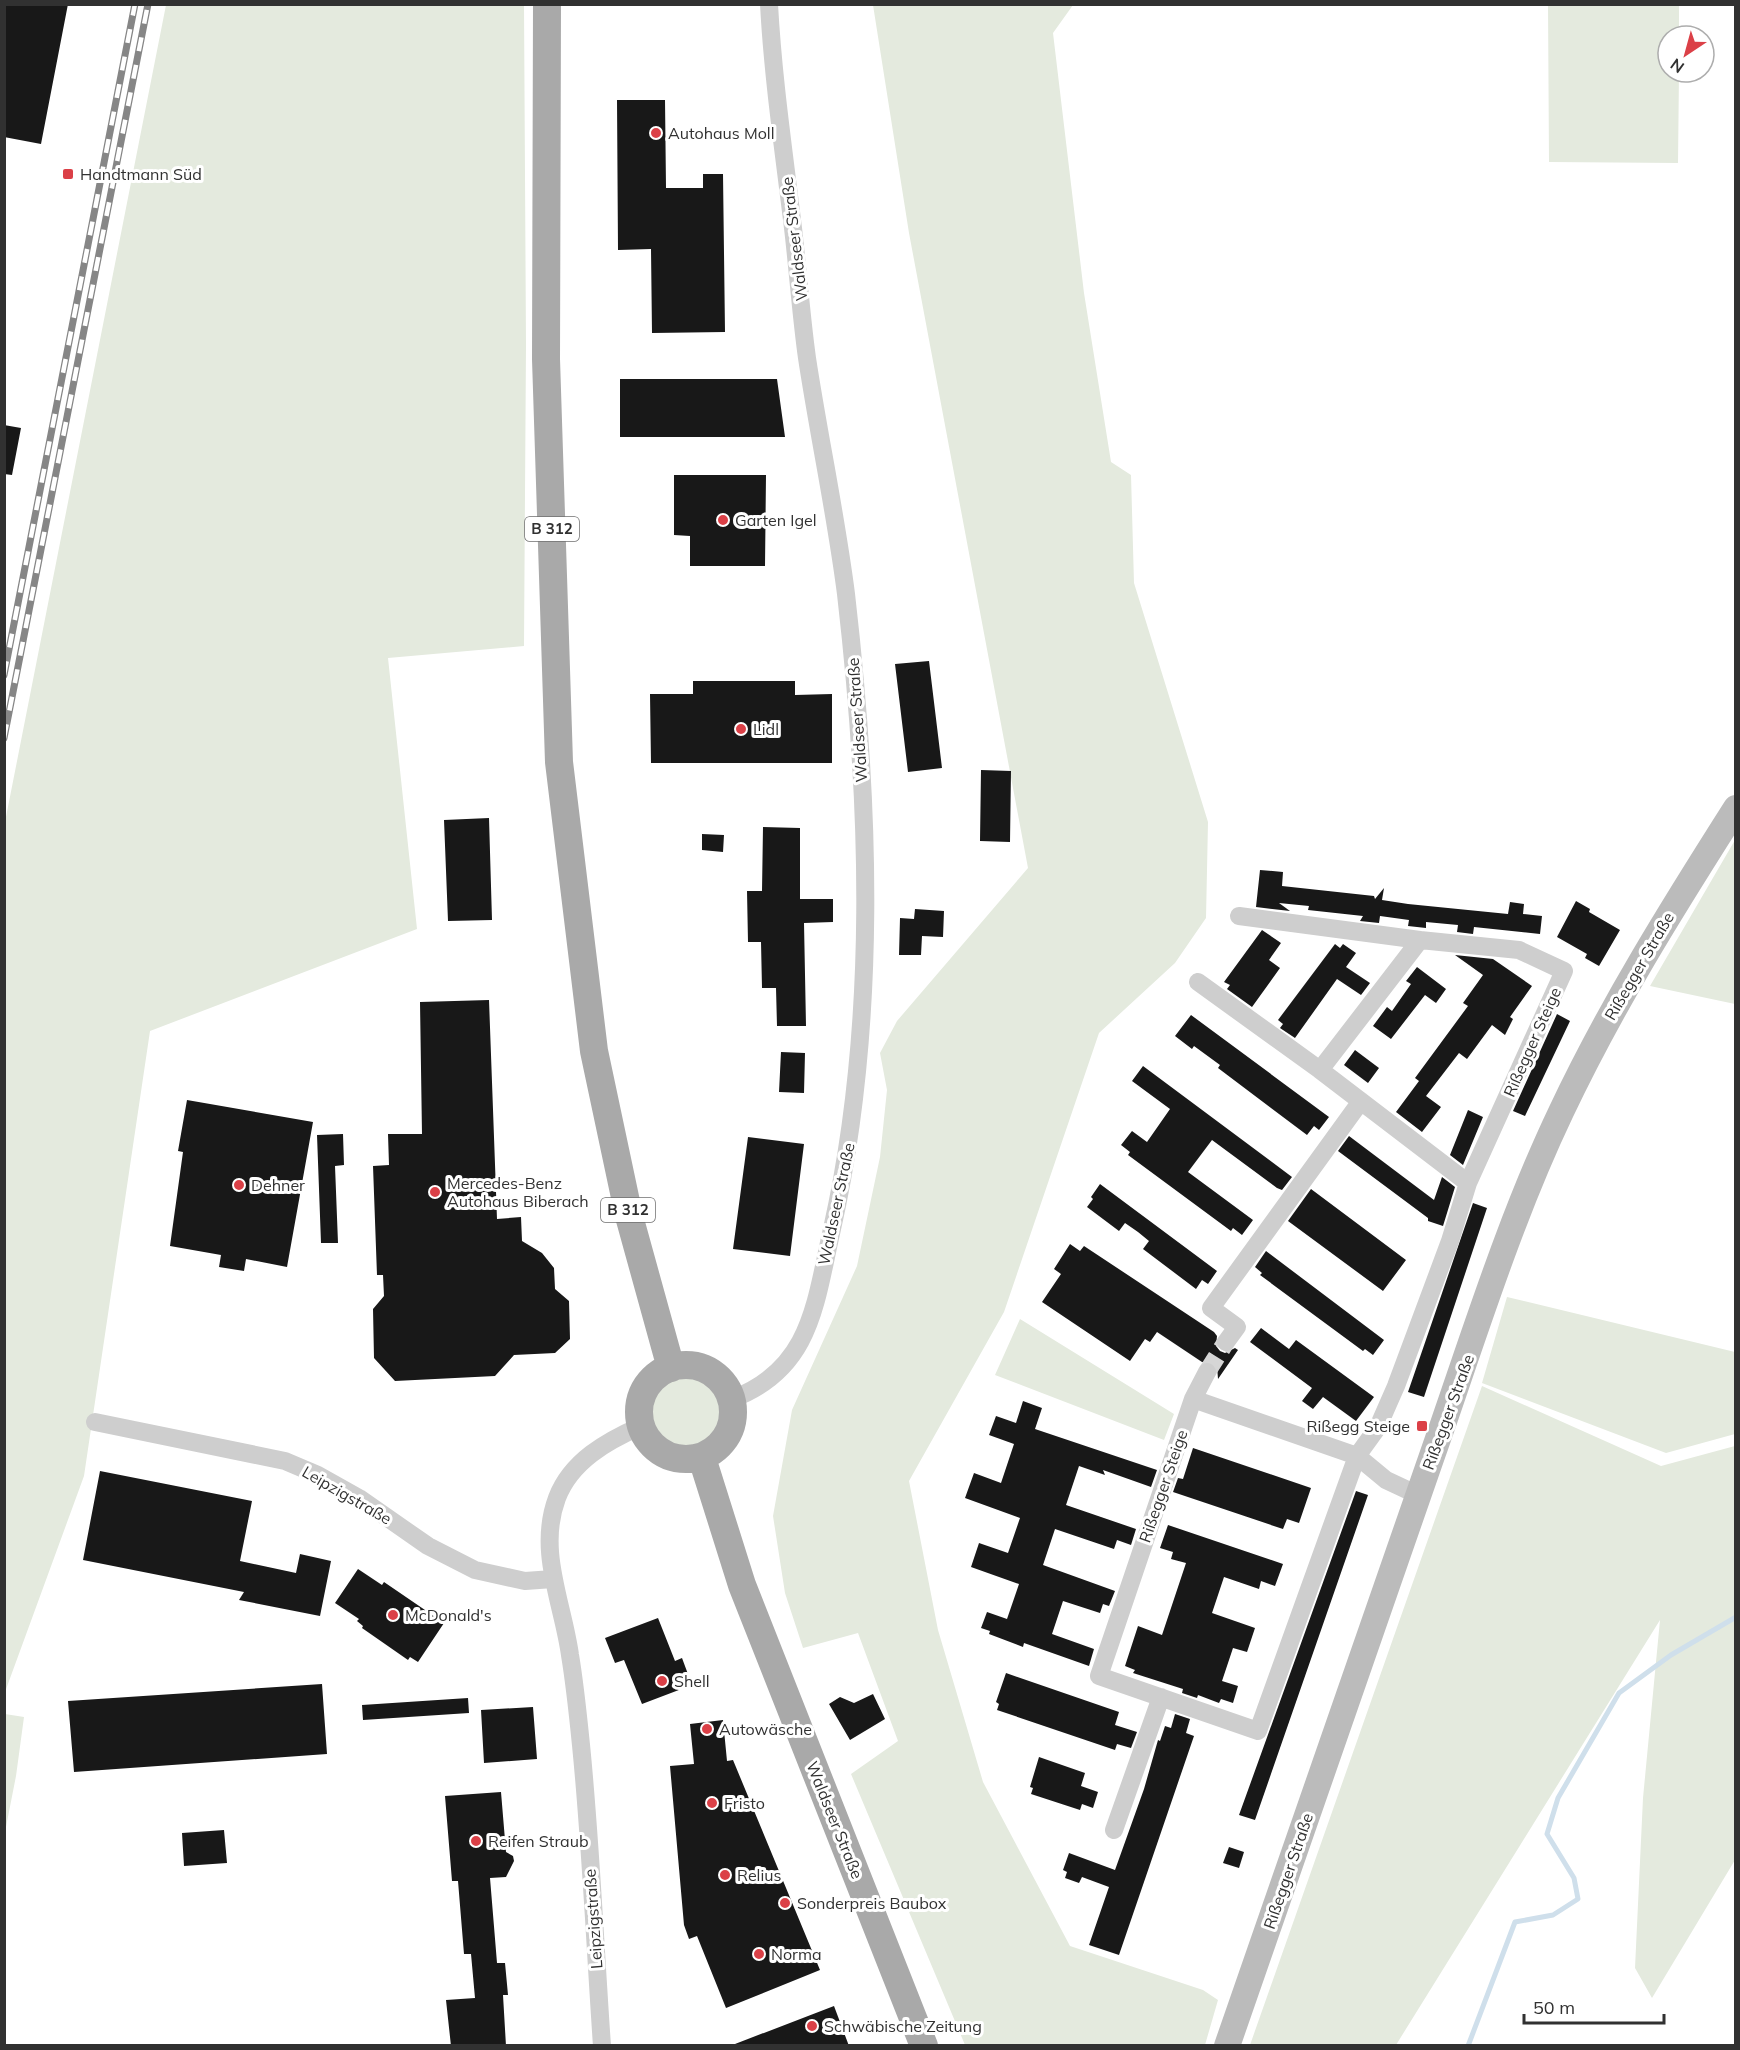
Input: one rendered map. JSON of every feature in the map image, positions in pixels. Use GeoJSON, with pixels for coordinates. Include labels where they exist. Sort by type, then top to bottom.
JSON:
{"type":"FeatureCollection","features":[{"type":"Feature","properties":{"kind":"main road","name":"B 312"},"geometry":{"type":"LineString","coordinates":[[547,4],[546,359],[559,762],[594,1051],[629,1216],[671,1368]]}},
{"type":"Feature","properties":{"kind":"main road"},"geometry":{"type":"LineString","coordinates":[[694,1365],[709,1370],[722,1380],[732,1399],[733,1425],[726,1439],[702,1458],[686,1460],[670,1457],[657,1450],[646,1438],[641,1426],[639,1408],[642,1393],[651,1380],[671,1368],[694,1365]]}},
{"type":"Feature","properties":{"kind":"main road","name":"Waldseer Straße"},"geometry":{"type":"LineString","coordinates":[[702,1458],[742,1585],[924,2046]]}},
{"type":"Feature","properties":{"kind":"street","name":"Waldseer Straße"},"geometry":{"type":"LineString","coordinates":[[732,1399],[755,1390],[781,1371],[798,1348],[813,1312],[842,1180],[854,1111],[862,1034],[861,741],[845,591],[807,356],[772,59],[769,4]]}},
{"type":"Feature","properties":{"kind":"street","name":"Rißegger Straße"},"geometry":{"type":"LineString","coordinates":[[1227,2046],[1418,1495],[1529,1184],[1560,1113],[1618,1002],[1673,907],[1736,808]]}},
{"type":"Feature","properties":{"kind":"street","name":"Rißegger Steige"},"geometry":{"type":"LineString","coordinates":[[1193,1399],[1099,1676],[1258,1731],[1357,1456],[1378,1427],[1396,1386],[1450,1241],[1468,1183],[1564,971],[1519,950],[1420,940],[1239,916]]}},
{"type":"Feature","properties":{"kind":"street"},"geometry":{"type":"LineString","coordinates":[[1320,1070],[1420,940]]}},
{"type":"Feature","properties":{"kind":"street"},"geometry":{"type":"LineString","coordinates":[[1198,982],[1320,1070],[1468,1183]]}},
{"type":"Feature","properties":{"kind":"street"},"geometry":{"type":"LineString","coordinates":[[1226,1342],[1237,1327],[1211,1308],[1361,1101]]}},
{"type":"Feature","properties":{"kind":"street"},"geometry":{"type":"LineString","coordinates":[[1207,1372],[1193,1399],[1357,1456],[1386,1480],[1418,1495]]}},
{"type":"Feature","properties":{"kind":"street","name":"Leipzigstraße"},"geometry":{"type":"LineString","coordinates":[[95,1422],[285,1461],[339,1487],[428,1546],[475,1570],[525,1581],[553,1579]]}},
{"type":"Feature","properties":{"kind":"street","name":"Leipzigstraße"},"geometry":{"type":"LineString","coordinates":[[602,2046],[581,1746],[570,1653],[553,1579],[549,1539],[556,1499],[566,1480],[580,1463],[595,1451],[641,1426]]}},
{"type":"Feature","properties":{"kind":"street"},"geometry":{"type":"LineString","coordinates":[[1114,1830],[1161,1697]]}},
{"type":"Feature","properties":{"kind":"shaded area"},"geometry":{"type":"Polygon","coordinates":[[[166,5],[524,5],[526,345],[524,646],[388,658],[417,929],[150,1031],[84,1476],[5,1692],[5,822],[166,5]]]}},
{"type":"Feature","properties":{"kind":"shaded area"},"geometry":{"type":"Polygon","coordinates":[[[873,5],[1073,5],[1053,33],[1084,293],[1111,462],[1131,475],[1134,583],[1208,822],[1206,918],[1175,963],[1099,1033],[1004,1312],[909,1481],[938,1630],[983,1782],[1070,1946],[1203,1990],[1218,2000],[1205,2045],[965,2045],[851,1774],[898,1741],[858,1633],[803,1648],[785,1593],[773,1516],[792,1410],[857,1266],[880,1157],[887,1090],[880,1053],[897,1021],[1028,868],[909,233],[873,5]]]}},
{"type":"Feature","properties":{"kind":"shaded area"},"geometry":{"type":"Polygon","coordinates":[[[1548,5],[1679,5],[1679,24],[1656,24],[1656,84],[1679,84],[1678,163],[1549,162],[1548,5]]]}},
{"type":"Feature","properties":{"kind":"shaded area"},"geometry":{"type":"Polygon","coordinates":[[[1735,840],[1735,1004],[1650,986],[1735,840]]]}},
{"type":"Feature","properties":{"kind":"shaded area"},"geometry":{"type":"Polygon","coordinates":[[[1507,1297],[1735,1352],[1735,1434],[1666,1453],[1482,1383],[1507,1297]]]}},
{"type":"Feature","properties":{"kind":"shaded area"},"geometry":{"type":"Polygon","coordinates":[[[1020,1319],[1174,1414],[1164,1440],[995,1375],[1020,1319]]]}},
{"type":"Feature","properties":{"kind":"shaded area"},"geometry":{"type":"Polygon","coordinates":[[[686,1378],[699,1381],[710,1388],[717,1399],[720,1412],[717,1425],[710,1436],[699,1443],[686,1446],[673,1443],[662,1436],[655,1425],[652,1412],[655,1399],[662,1388],[673,1381],[686,1378]]]}},
{"type":"Feature","properties":{"kind":"shaded area"},"geometry":{"type":"Polygon","coordinates":[[[1482,1386],[1661,1466],[1735,1446],[1735,1860],[1652,1998],[1635,1968],[1643,1798],[1660,1620],[1396,2045],[1250,2045],[1482,1386]]]}},
{"type":"Feature","properties":{"kind":"shaded area"},"geometry":{"type":"Polygon","coordinates":[[[5,1714],[24,1717],[5,1832],[5,1714]]]}},
{"type":"Feature","properties":{"kind":"building"},"geometry":{"type":"Polygon","coordinates":[[[4,4],[68,4],[41,144],[4,137],[4,4]]]}},
{"type":"Feature","properties":{"kind":"building"},"geometry":{"type":"Polygon","coordinates":[[[617,100],[665,100],[666,188],[703,188],[703,174],[723,174],[725,332],[652,333],[651,249],[618,250],[617,100]]]}},
{"type":"Feature","properties":{"kind":"building"},"geometry":{"type":"Polygon","coordinates":[[[620,379],[777,379],[785,437],[620,437],[620,379]]]}},
{"type":"Feature","properties":{"kind":"building"},"geometry":{"type":"Polygon","coordinates":[[[4,425],[21,428],[12,475],[4,474],[4,425]]]}},
{"type":"Feature","properties":{"kind":"building","name":"Garten Igel"},"geometry":{"type":"Polygon","coordinates":[[[674,475],[766,475],[765,566],[690,566],[690,536],[674,535],[674,475]]]}},
{"type":"Feature","properties":{"kind":"building"},"geometry":{"type":"Polygon","coordinates":[[[929,661],[942,768],[908,772],[895,664],[929,661]]]}},
{"type":"Feature","properties":{"kind":"building","name":"Lidl"},"geometry":{"type":"Polygon","coordinates":[[[693,681],[795,681],[795,695],[832,694],[832,763],[651,763],[650,694],[693,694],[693,681]]]}},
{"type":"Feature","properties":{"kind":"building"},"geometry":{"type":"Polygon","coordinates":[[[981,770],[1011,771],[1010,842],[980,841],[981,770]]]}},
{"type":"Feature","properties":{"kind":"building"},"geometry":{"type":"Polygon","coordinates":[[[489,818],[492,920],[448,921],[444,820],[489,818]]]}},
{"type":"Feature","properties":{"kind":"building"},"geometry":{"type":"Polygon","coordinates":[[[763,827],[800,828],[800,899],[833,899],[833,922],[804,923],[806,1026],[777,1026],[776,988],[762,988],[761,942],[748,942],[747,891],[762,891],[763,827]]]}},
{"type":"Feature","properties":{"kind":"building"},"geometry":{"type":"Polygon","coordinates":[[[702,834],[724,835],[723,852],[702,850],[702,834]]]}},
{"type":"Feature","properties":{"kind":"building"},"geometry":{"type":"Polygon","coordinates":[[[1260,870],[1283,872],[1282,886],[1374,896],[1375,899],[1384,888],[1382,900],[1408,904],[1508,914],[1510,902],[1524,904],[1523,914],[1542,916],[1540,934],[1474,927],[1473,934],[1457,932],[1458,925],[1426,922],[1426,928],[1408,926],[1409,920],[1380,916],[1379,923],[1360,921],[1363,916],[1308,910],[1309,906],[1279,903],[1290,911],[1256,907],[1260,870]]]}},
{"type":"Feature","properties":{"kind":"building"},"geometry":{"type":"Polygon","coordinates":[[[1576,901],[1590,909],[1589,912],[1620,930],[1599,966],[1585,958],[1587,954],[1557,937],[1576,901]]]}},
{"type":"Feature","properties":{"kind":"building"},"geometry":{"type":"Polygon","coordinates":[[[915,909],[944,911],[943,937],[922,936],[921,955],[899,955],[900,918],[914,919],[915,909]]]}},
{"type":"Feature","properties":{"kind":"building"},"geometry":{"type":"Polygon","coordinates":[[[1262,930],[1281,943],[1269,960],[1280,968],[1252,1007],[1227,989],[1230,985],[1224,982],[1262,930]]]}},
{"type":"Feature","properties":{"kind":"building"},"geometry":{"type":"Polygon","coordinates":[[[1335,944],[1340,948],[1343,944],[1356,953],[1346,967],[1370,983],[1361,995],[1337,979],[1295,1038],[1280,1028],[1283,1024],[1278,1020],[1335,944]]]}},
{"type":"Feature","properties":{"kind":"building"},"geometry":{"type":"Polygon","coordinates":[[[1455,955],[1493,959],[1532,986],[1510,1017],[1513,1019],[1505,1035],[1492,1025],[1467,1059],[1459,1053],[1426,1096],[1441,1107],[1422,1132],[1396,1112],[1419,1081],[1415,1078],[1468,1006],[1463,1003],[1483,975],[1455,955]]]}},
{"type":"Feature","properties":{"kind":"building"},"geometry":{"type":"Polygon","coordinates":[[[1417,967],[1446,989],[1436,1003],[1425,995],[1391,1039],[1373,1026],[1387,1007],[1392,1011],[1411,984],[1406,981],[1417,967]]]}},
{"type":"Feature","properties":{"kind":"building","name":"Mercedes-Benz Autohaus Biberach"},"geometry":{"type":"Polygon","coordinates":[[[489,1000],[497,1219],[521,1217],[522,1241],[542,1253],[554,1268],[555,1289],[569,1301],[570,1339],[555,1353],[514,1355],[495,1376],[395,1381],[374,1358],[373,1309],[384,1296],[383,1275],[377,1275],[373,1166],[389,1165],[388,1134],[422,1134],[420,1002],[489,1000]]]}},
{"type":"Feature","properties":{"kind":"building"},"geometry":{"type":"Polygon","coordinates":[[[1557,1014],[1570,1021],[1525,1116],[1513,1111],[1557,1014]]]}},
{"type":"Feature","properties":{"kind":"building"},"geometry":{"type":"Polygon","coordinates":[[[1191,1015],[1329,1117],[1319,1130],[1314,1126],[1307,1135],[1218,1068],[1220,1065],[1194,1046],[1192,1049],[1175,1036],[1191,1015]]]}},
{"type":"Feature","properties":{"kind":"building"},"geometry":{"type":"Polygon","coordinates":[[[1355,1050],[1379,1068],[1368,1083],[1344,1065],[1355,1050]]]}},
{"type":"Feature","properties":{"kind":"building"},"geometry":{"type":"Polygon","coordinates":[[[781,1052],[805,1053],[804,1093],[779,1092],[781,1052]]]}},
{"type":"Feature","properties":{"kind":"building"},"geometry":{"type":"Polygon","coordinates":[[[1143,1066],[1292,1177],[1282,1190],[1277,1188],[1212,1140],[1188,1172],[1253,1220],[1242,1235],[1233,1228],[1231,1231],[1128,1155],[1130,1152],[1121,1145],[1132,1131],[1147,1142],[1170,1109],[1132,1081],[1143,1066]]]}},
{"type":"Feature","properties":{"kind":"building","name":"Dehner"},"geometry":{"type":"Polygon","coordinates":[[[187,1100],[313,1122],[287,1267],[246,1259],[244,1271],[219,1267],[221,1255],[170,1246],[183,1152],[178,1151],[187,1100]]]}},
{"type":"Feature","properties":{"kind":"building"},"geometry":{"type":"Polygon","coordinates":[[[1468,1110],[1483,1117],[1463,1165],[1450,1155],[1468,1110]]]}},
{"type":"Feature","properties":{"kind":"building"},"geometry":{"type":"Polygon","coordinates":[[[343,1134],[344,1165],[335,1166],[338,1243],[321,1243],[317,1135],[343,1134]]]}},
{"type":"Feature","properties":{"kind":"building"},"geometry":{"type":"Polygon","coordinates":[[[1349,1136],[1434,1200],[1442,1177],[1455,1187],[1443,1226],[1428,1221],[1428,1218],[1338,1151],[1349,1136]]]}},
{"type":"Feature","properties":{"kind":"building"},"geometry":{"type":"Polygon","coordinates":[[[748,1137],[804,1144],[790,1256],[733,1249],[748,1137]]]}},
{"type":"Feature","properties":{"kind":"building"},"geometry":{"type":"Polygon","coordinates":[[[1100,1184],[1217,1271],[1208,1284],[1202,1280],[1196,1289],[1143,1249],[1149,1241],[1138,1232],[1125,1223],[1119,1231],[1087,1207],[1100,1184]]]}},
{"type":"Feature","properties":{"kind":"building"},"geometry":{"type":"Polygon","coordinates":[[[1311,1189],[1406,1260],[1383,1291],[1288,1221],[1311,1189]]]}},
{"type":"Feature","properties":{"kind":"building"},"geometry":{"type":"Polygon","coordinates":[[[1473,1203],[1487,1208],[1424,1397],[1408,1392],[1473,1203]]]}},
{"type":"Feature","properties":{"kind":"building"},"geometry":{"type":"Polygon","coordinates":[[[1070,1244],[1080,1251],[1084,1246],[1214,1332],[1217,1336],[1216,1346],[1220,1351],[1225,1353],[1235,1348],[1238,1350],[1218,1379],[1217,1366],[1213,1362],[1202,1362],[1157,1332],[1150,1342],[1145,1339],[1130,1361],[1042,1302],[1061,1274],[1054,1269],[1070,1244]]]}},
{"type":"Feature","properties":{"kind":"building"},"geometry":{"type":"Polygon","coordinates":[[[1266,1251],[1384,1340],[1373,1355],[1365,1349],[1363,1351],[1260,1275],[1262,1273],[1255,1267],[1266,1251]]]}},
{"type":"Feature","properties":{"kind":"building"},"geometry":{"type":"Polygon","coordinates":[[[1261,1328],[1289,1349],[1296,1340],[1374,1397],[1356,1421],[1323,1397],[1313,1409],[1302,1401],[1312,1388],[1250,1342],[1261,1328]]]}},
{"type":"Feature","properties":{"kind":"building"},"geometry":{"type":"Polygon","coordinates":[[[1023,1401],[1042,1408],[1035,1429],[1157,1470],[1151,1487],[1103,1470],[1105,1475],[1079,1466],[1066,1505],[1136,1529],[1131,1545],[1117,1540],[1114,1549],[1055,1529],[1043,1565],[1115,1591],[1109,1606],[1103,1604],[1100,1613],[1063,1601],[1052,1634],[1094,1649],[1089,1666],[1024,1643],[1023,1647],[989,1634],[990,1631],[981,1628],[987,1612],[1007,1619],[1019,1584],[971,1567],[979,1543],[1008,1553],[1020,1518],[965,1498],[974,1473],[1001,1483],[1014,1444],[989,1435],[996,1416],[1016,1423],[1023,1401]]]}},
{"type":"Feature","properties":{"kind":"building"},"geometry":{"type":"Polygon","coordinates":[[[1193,1448],[1311,1488],[1299,1523],[1287,1519],[1283,1529],[1173,1492],[1178,1478],[1183,1479],[1193,1448]]]}},
{"type":"Feature","properties":{"kind":"building"},"geometry":{"type":"Polygon","coordinates":[[[100,1471],[252,1501],[240,1561],[296,1573],[300,1554],[331,1561],[320,1616],[239,1600],[244,1592],[83,1560],[100,1471]]]}},
{"type":"Feature","properties":{"kind":"building"},"geometry":{"type":"Polygon","coordinates":[[[1356,1491],[1368,1495],[1255,1820],[1239,1815],[1356,1491]]]}},
{"type":"Feature","properties":{"kind":"building"},"geometry":{"type":"Polygon","coordinates":[[[1168,1525],[1283,1564],[1275,1586],[1261,1581],[1259,1589],[1224,1577],[1212,1613],[1255,1628],[1247,1652],[1233,1648],[1222,1681],[1238,1686],[1233,1703],[1221,1699],[1219,1703],[1198,1695],[1197,1698],[1182,1693],[1183,1689],[1133,1673],[1135,1670],[1125,1666],[1138,1626],[1162,1635],[1186,1563],[1171,1559],[1173,1552],[1160,1548],[1168,1525]]]}},
{"type":"Feature","properties":{"kind":"building","name":"McDonald's"},"geometry":{"type":"Polygon","coordinates":[[[358,1569],[382,1585],[384,1582],[444,1623],[418,1662],[410,1657],[408,1660],[362,1628],[363,1626],[357,1621],[359,1619],[335,1603],[358,1569]]]}},
{"type":"Feature","properties":{"kind":"building"},"geometry":{"type":"Polygon","coordinates":[[[658,1618],[675,1661],[682,1658],[692,1685],[642,1704],[624,1660],[615,1663],[605,1638],[658,1618]]]}},
{"type":"Feature","properties":{"kind":"building"},"geometry":{"type":"Polygon","coordinates":[[[1006,1673],[1119,1712],[1115,1725],[1137,1732],[1131,1748],[1117,1744],[1115,1750],[997,1710],[999,1704],[996,1702],[1006,1673]]]}},
{"type":"Feature","properties":{"kind":"building"},"geometry":{"type":"Polygon","coordinates":[[[322,1684],[327,1754],[74,1772],[68,1701],[322,1684]]]}},
{"type":"Feature","properties":{"kind":"building"},"geometry":{"type":"Polygon","coordinates":[[[873,1694],[885,1719],[850,1740],[829,1704],[840,1697],[854,1703],[873,1694]]]}},
{"type":"Feature","properties":{"kind":"building"},"geometry":{"type":"Polygon","coordinates":[[[468,1698],[469,1713],[363,1720],[362,1705],[468,1698]]]}},
{"type":"Feature","properties":{"kind":"building"},"geometry":{"type":"Polygon","coordinates":[[[533,1707],[537,1759],[484,1763],[481,1710],[533,1707]]]}},
{"type":"Feature","properties":{"kind":"building"},"geometry":{"type":"Polygon","coordinates":[[[1175,1714],[1190,1719],[1186,1733],[1194,1736],[1119,1955],[1089,1945],[1109,1887],[1082,1877],[1079,1883],[1065,1878],[1067,1872],[1063,1870],[1069,1853],[1115,1870],[1144,1789],[1158,1740],[1160,1741],[1165,1726],[1171,1728],[1175,1714]]]}},
{"type":"Feature","properties":{"kind":"building"},"geometry":{"type":"Polygon","coordinates":[[[723,1720],[727,1761],[733,1760],[820,1970],[726,2008],[697,1936],[689,1939],[684,1925],[670,1766],[694,1764],[690,1724],[723,1720]]]}},
{"type":"Feature","properties":{"kind":"building"},"geometry":{"type":"Polygon","coordinates":[[[1039,1757],[1085,1773],[1081,1786],[1098,1792],[1093,1808],[1082,1804],[1080,1810],[1031,1794],[1033,1788],[1030,1787],[1039,1757]]]}},
{"type":"Feature","properties":{"kind":"building"},"geometry":{"type":"Polygon","coordinates":[[[501,1792],[506,1852],[513,1856],[514,1861],[506,1877],[490,1878],[497,1963],[505,1963],[508,1995],[503,1995],[506,2046],[451,2046],[446,2000],[475,1998],[471,1954],[464,1954],[458,1881],[452,1881],[445,1796],[501,1792]]]}},
{"type":"Feature","properties":{"kind":"building"},"geometry":{"type":"Polygon","coordinates":[[[224,1830],[227,1863],[184,1866],[182,1833],[224,1830]]]}},
{"type":"Feature","properties":{"kind":"building"},"geometry":{"type":"Polygon","coordinates":[[[1229,1847],[1244,1852],[1239,1868],[1223,1863],[1229,1847]]]}},
{"type":"Feature","properties":{"kind":"building","name":"Schwäbische Zeitung"},"geometry":{"type":"Polygon","coordinates":[[[834,2006],[849,2046],[735,2046],[735,2044],[834,2006]]]}},
{"type":"Feature","properties":{"kind":"waterway"},"geometry":{"type":"LineString","coordinates":[[1468,2046],[1515,1922],[1553,1915],[1578,1899],[1574,1878],[1547,1834],[1558,1798],[1619,1693],[1671,1655],[1736,1617]]}},
{"type":"Feature","properties":{"kind":"tunnel"},"geometry":{"type":"LineString","coordinates":[[1207,1372],[1226,1342]]}},
{"type":"Feature","properties":{"kind":"railway"},"geometry":{"type":"LineString","coordinates":[[4,675],[135,4]]}},
{"type":"Feature","properties":{"kind":"railway"},"geometry":{"type":"LineString","coordinates":[[4,738],[148,4]]}},
{"type":"Feature","properties":{"kind":"place","name":"Autohaus Moll"},"geometry":{"type":"Point","coordinates":[656,133]}},
{"type":"Feature","properties":{"kind":"place","name":"Handtmann Süd"},"geometry":{"type":"Point","coordinates":[68,174]}},
{"type":"Feature","properties":{"kind":"place","name":"Garten Igel"},"geometry":{"type":"Point","coordinates":[723,520]}},
{"type":"Feature","properties":{"kind":"place","name":"Lidl"},"geometry":{"type":"Point","coordinates":[741,729]}},
{"type":"Feature","properties":{"kind":"place","name":"Dehner"},"geometry":{"type":"Point","coordinates":[239,1185]}},
{"type":"Feature","properties":{"kind":"place","name":"Mercedes-Benz Autohaus Biberach"},"geometry":{"type":"Point","coordinates":[435,1192]}},
{"type":"Feature","properties":{"kind":"place","name":"Rißegg Steige"},"geometry":{"type":"Point","coordinates":[1422,1426]}},
{"type":"Feature","properties":{"kind":"place","name":"McDonald's"},"geometry":{"type":"Point","coordinates":[393,1615]}},
{"type":"Feature","properties":{"kind":"place","name":"Shell"},"geometry":{"type":"Point","coordinates":[662,1681]}},
{"type":"Feature","properties":{"kind":"place","name":"Autowäsche"},"geometry":{"type":"Point","coordinates":[707,1729]}},
{"type":"Feature","properties":{"kind":"place","name":"Fristo"},"geometry":{"type":"Point","coordinates":[712,1803]}},
{"type":"Feature","properties":{"kind":"place","name":"Reifen Straub"},"geometry":{"type":"Point","coordinates":[476,1841]}},
{"type":"Feature","properties":{"kind":"place","name":"Relius"},"geometry":{"type":"Point","coordinates":[725,1875]}},
{"type":"Feature","properties":{"kind":"place","name":"Sonderpreis Baubox"},"geometry":{"type":"Point","coordinates":[785,1903]}},
{"type":"Feature","properties":{"kind":"place","name":"Norma"},"geometry":{"type":"Point","coordinates":[759,1954]}},
{"type":"Feature","properties":{"kind":"place","name":"Schwäbische Zeitung"},"geometry":{"type":"Point","coordinates":[812,2026]}}]}
